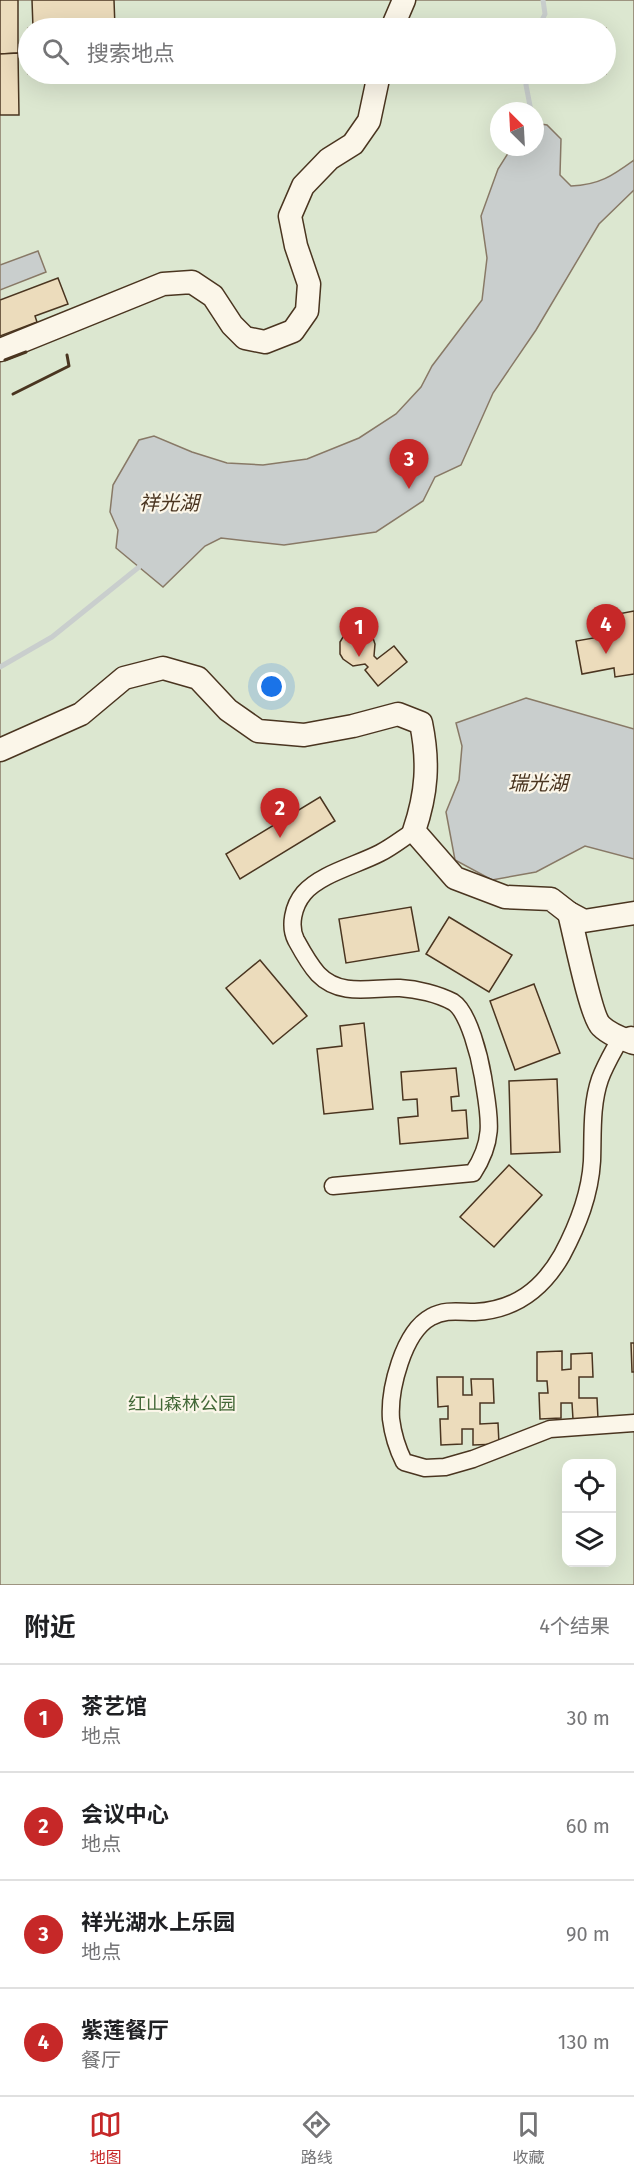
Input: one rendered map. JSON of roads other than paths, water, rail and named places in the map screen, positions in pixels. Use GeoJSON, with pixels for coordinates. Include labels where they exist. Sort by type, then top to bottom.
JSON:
{"type":"FeatureCollection","features":[{"type":"Feature","properties":{"kind":"street"},"geometry":{"type":"LineString","coordinates":[[396,18],[404,0]]}},
{"type":"Feature","properties":{"kind":"street"},"geometry":{"type":"LineString","coordinates":[[0,350],[162,284],[192,282],[213,296],[232,325],[245,338],[266,342],[293,331],[307,311],[309,284],[296,246],[290,216],[303,186],[329,159],[353,144],[369,122],[377,84]]}},
{"type":"Feature","properties":{"kind":"street"},"geometry":{"type":"LineString","coordinates":[[0,750],[81,714],[124,678],[163,668],[198,678],[228,710],[258,731],[304,735],[353,726],[398,714],[421,723],[427,775],[421,812],[414,831],[381,853],[321,880],[304,893],[295,908],[292,931],[303,953],[319,976],[340,987],[364,991],[400,988],[432,993],[455,1004],[467,1022],[479,1056],[490,1128],[484,1155],[473,1173],[333,1186]]}},
{"type":"Feature","properties":{"kind":"street"},"geometry":{"type":"LineString","coordinates":[[414,831],[455,878],[505,897],[551,899],[584,921],[634,913]]}},
{"type":"Feature","properties":{"kind":"street"},"geometry":{"type":"LineString","coordinates":[[569,913],[599,1025],[629,1039],[600,1080],[593,1113],[588,1194],[577,1226],[560,1257],[541,1283],[521,1301],[501,1309],[474,1312],[450,1310],[430,1317],[415,1329],[402,1351],[391,1417],[395,1444],[404,1462],[425,1468],[445,1467],[550,1429],[634,1423]]}},
{"type":"Feature","properties":{"kind":"water","name":"祥光湖"},"geometry":{"type":"Polygon","coordinates":[[[544,124],[561,139],[560,175],[571,186],[590,184],[605,179],[634,160],[634,190],[599,224],[536,330],[493,393],[461,465],[435,477],[423,501],[376,532],[284,545],[221,538],[205,546],[163,587],[116,548],[118,530],[110,512],[113,485],[139,440],[154,436],[192,452],[227,463],[263,465],[307,459],[359,438],[396,414],[421,387],[432,366],[482,300],[487,258],[481,216],[498,169],[506,156],[544,156],[544,124]]]}},
{"type":"Feature","properties":{"kind":"water"},"geometry":{"type":"Polygon","coordinates":[[[38,251],[46,272],[0,290],[0,265],[38,251]]]}},
{"type":"Feature","properties":{"kind":"water","name":"瑞光湖"},"geometry":{"type":"Polygon","coordinates":[[[526,698],[634,729],[634,859],[585,846],[536,872],[492,880],[455,860],[446,812],[459,780],[462,746],[456,723],[526,698]]]}},
{"type":"Feature","properties":{"kind":"waterway"},"geometry":{"type":"LineString","coordinates":[[543,0],[545,14],[543,18]]}},
{"type":"Feature","properties":{"kind":"waterway"},"geometry":{"type":"LineString","coordinates":[[526,84],[529,102]]}},
{"type":"Feature","properties":{"kind":"waterway"},"geometry":{"type":"LineString","coordinates":[[0,667],[52,637],[139,567]]}},
{"type":"Feature","properties":{"kind":"place","name":"祥光湖水上乐园"},"geometry":{"type":"Point","coordinates":[409,489]}},
{"type":"Feature","properties":{"kind":"place","name":"紫莲餐厅"},"geometry":{"type":"Point","coordinates":[606,654]}},
{"type":"Feature","properties":{"kind":"place","name":"茶艺馆"},"geometry":{"type":"Point","coordinates":[359,657]}},
{"type":"Feature","properties":{"kind":"place","name":"会议中心"},"geometry":{"type":"Point","coordinates":[280,838]}},
{"type":"Feature","properties":{"kind":"park label","name":"红山森林公园"},"geometry":{"type":"Point","coordinates":[182,1404]}}]}
